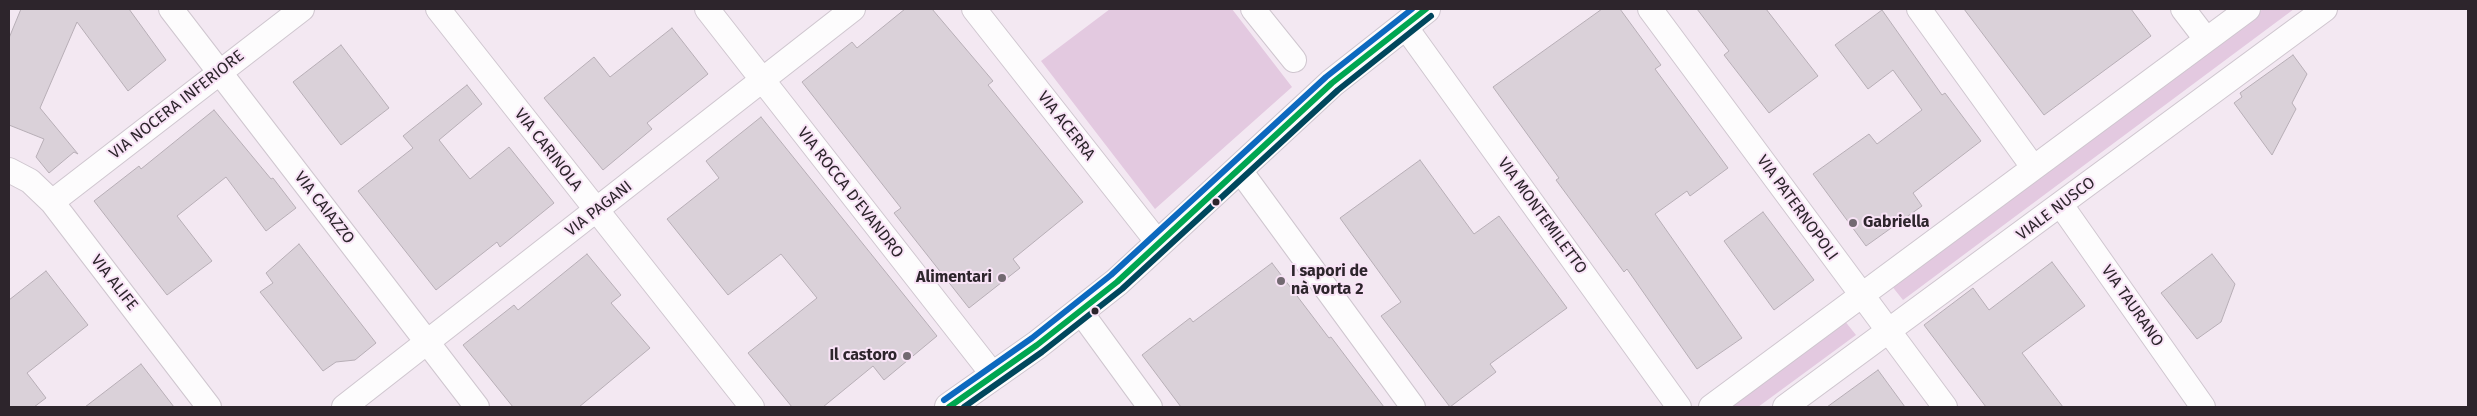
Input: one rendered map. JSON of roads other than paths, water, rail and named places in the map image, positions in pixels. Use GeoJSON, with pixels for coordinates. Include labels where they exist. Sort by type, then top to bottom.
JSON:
{"type":"FeatureCollection","features":[{"type":"Feature","properties":{"kind":"main road"},"geometry":{"type":"LineString","coordinates":[[949,407],[994,376],[1080,311],[1159,244],[1332,83],[1426,9]]}},
{"type":"Feature","properties":{"kind":"street","name":"VIA CAIAZZO"},"geometry":{"type":"LineString","coordinates":[[171,9],[477,407]]}},
{"type":"Feature","properties":{"kind":"street","name":"VIA NOCERA INFERIORE"},"geometry":{"type":"LineString","coordinates":[[52,202],[302,9]]}},
{"type":"Feature","properties":{"kind":"street","name":"VIA CARINOLA"},"geometry":{"type":"LineString","coordinates":[[438,9],[752,407]]}},
{"type":"Feature","properties":{"kind":"street","name":"VIA ROCCA D'EVANDRO"},"geometry":{"type":"LineString","coordinates":[[707,9],[994,376]]}},
{"type":"Feature","properties":{"kind":"street","name":"VIA PAGANI"},"geometry":{"type":"LineString","coordinates":[[344,407],[853,9]]}},
{"type":"Feature","properties":{"kind":"street","name":"VIA ACERRA"},"geometry":{"type":"LineString","coordinates":[[974,9],[1159,244]]}},
{"type":"Feature","properties":{"kind":"street"},"geometry":{"type":"LineString","coordinates":[[1253,9],[1294,60]]}},
{"type":"Feature","properties":{"kind":"street","name":"VIA PATERNOPOLI"},"geometry":{"type":"LineString","coordinates":[[1650,9],[1945,407]]}},
{"type":"Feature","properties":{"kind":"street"},"geometry":{"type":"LineString","coordinates":[[1919,9],[2033,167]]}},
{"type":"Feature","properties":{"kind":"street"},"geometry":{"type":"LineString","coordinates":[[2183,9],[2206,39]]}},
{"type":"Feature","properties":{"kind":"street"},"geometry":{"type":"LineString","coordinates":[[1711,407],[2248,9]]}},
{"type":"Feature","properties":{"kind":"street","name":"VIALE NUSCO"},"geometry":{"type":"LineString","coordinates":[[1786,407],[2325,9]]}},
{"type":"Feature","properties":{"kind":"street","name":"VIA MONTEMILETTO"},"geometry":{"type":"LineString","coordinates":[[1404,25],[1679,407]]}},
{"type":"Feature","properties":{"kind":"street"},"geometry":{"type":"LineString","coordinates":[[1239,169],[1413,407]]}},
{"type":"Feature","properties":{"kind":"street","name":"VIA ALIFE"},"geometry":{"type":"LineString","coordinates":[[9,170],[30,181],[52,202],[209,407]]}},
{"type":"Feature","properties":{"kind":"street","name":"VIA TAURANO"},"geometry":{"type":"LineString","coordinates":[[2061,205],[2203,407]]}},
{"type":"Feature","properties":{"kind":"street"},"geometry":{"type":"LineString","coordinates":[[1080,311],[1150,407]]}},
{"type":"Feature","properties":{"kind":"place","name":"Gabriella"},"geometry":{"type":"Point","coordinates":[1853,223]}},
{"type":"Feature","properties":{"kind":"place","name":"Alimentari"},"geometry":{"type":"Point","coordinates":[1002,278]}},
{"type":"Feature","properties":{"kind":"place","name":"I sapori de nà vorta 2"},"geometry":{"type":"Point","coordinates":[1281,281]}},
{"type":"Feature","properties":{"kind":"place","name":"Il castoro"},"geometry":{"type":"Point","coordinates":[907,356]}}]}
